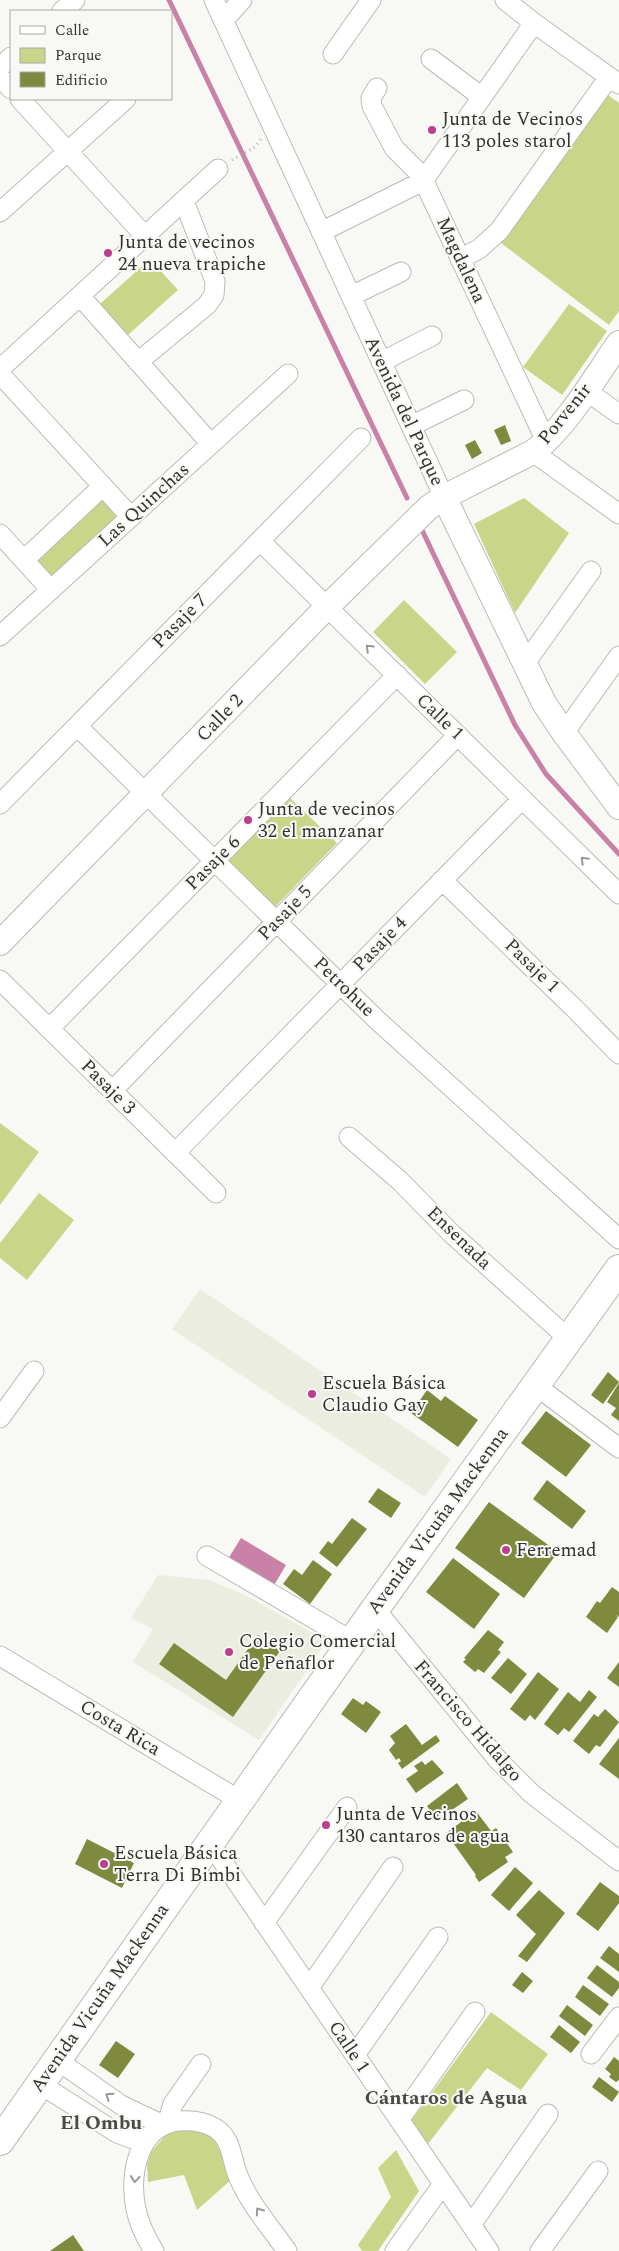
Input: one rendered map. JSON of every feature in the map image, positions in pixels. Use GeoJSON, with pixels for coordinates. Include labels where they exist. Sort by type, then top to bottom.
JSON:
{"type":"FeatureCollection","features":[{"type":"Feature","properties":{"kind":"main road","name":"Avenida Vicuña Mackenna"},"geometry":{"type":"LineString","coordinates":[[0,2141],[375,1608],[619,1270]]}},
{"type":"Feature","properties":{"kind":"street"},"geometry":{"type":"LineString","coordinates":[[63,10],[75,0]]}},
{"type":"Feature","properties":{"kind":"street","name":"Avenida del Parque"},"geometry":{"type":"LineString","coordinates":[[214,0],[381,362],[524,665],[544,703],[564,733],[617,797]]}},
{"type":"Feature","properties":{"kind":"street"},"geometry":{"type":"LineString","coordinates":[[224,20],[242,0]]}},
{"type":"Feature","properties":{"kind":"street"},"geometry":{"type":"LineString","coordinates":[[333,54],[371,0]]}},
{"type":"Feature","properties":{"kind":"street"},"geometry":{"type":"LineString","coordinates":[[460,259],[479,249],[499,231],[614,81],[505,0]]}},
{"type":"Feature","properties":{"kind":"street"},"geometry":{"type":"LineString","coordinates":[[321,232],[423,181],[534,23]]}},
{"type":"Feature","properties":{"kind":"street"},"geometry":{"type":"LineString","coordinates":[[0,67],[10,58]]}},
{"type":"Feature","properties":{"kind":"street"},"geometry":{"type":"LineString","coordinates":[[431,59],[482,97]]}},
{"type":"Feature","properties":{"kind":"street"},"geometry":{"type":"LineString","coordinates":[[0,77],[10,88]]}},
{"type":"Feature","properties":{"kind":"street","name":"Magdalena"},"geometry":{"type":"LineString","coordinates":[[377,88],[372,95],[371,104],[389,141],[417,170],[423,181],[460,259],[540,447]]}},
{"type":"Feature","properties":{"kind":"street"},"geometry":{"type":"LineString","coordinates":[[21,100],[145,236]]}},
{"type":"Feature","properties":{"kind":"street"},"geometry":{"type":"LineString","coordinates":[[0,212],[125,100]]}},
{"type":"Feature","properties":{"kind":"street"},"geometry":{"type":"LineString","coordinates":[[0,369],[184,200],[226,164]]}},
{"type":"Feature","properties":{"kind":"street"},"geometry":{"type":"LineString","coordinates":[[138,362],[207,305],[214,295],[215,281],[184,200]]}},
{"type":"Feature","properties":{"kind":"street"},"geometry":{"type":"LineString","coordinates":[[351,296],[401,272]]}},
{"type":"Feature","properties":{"kind":"street"},"geometry":{"type":"LineString","coordinates":[[80,296],[211,444]]}},
{"type":"Feature","properties":{"kind":"street"},"geometry":{"type":"LineString","coordinates":[[381,362],[432,336]]}},
{"type":"Feature","properties":{"kind":"street","name":"Porvenir"},"geometry":{"type":"LineString","coordinates":[[444,497],[540,447],[619,343]]}},
{"type":"Feature","properties":{"kind":"street"},"geometry":{"type":"LineString","coordinates":[[0,374],[131,517]]}},
{"type":"Feature","properties":{"kind":"street","name":"Las Quinchas"},"geometry":{"type":"LineString","coordinates":[[0,636],[288,374]]}},
{"type":"Feature","properties":{"kind":"street"},"geometry":{"type":"LineString","coordinates":[[585,390],[619,414]]}},
{"type":"Feature","properties":{"kind":"street"},"geometry":{"type":"LineString","coordinates":[[411,426],[464,400]]}},
{"type":"Feature","properties":{"kind":"street","name":"Pasaje 7"},"geometry":{"type":"LineString","coordinates":[[0,804],[361,438]]}},
{"type":"Feature","properties":{"kind":"street"},"geometry":{"type":"LineString","coordinates":[[540,447],[619,514]]}},
{"type":"Feature","properties":{"kind":"street"},"geometry":{"type":"LineString","coordinates":[[24,560],[103,486]]}},
{"type":"Feature","properties":{"kind":"street","name":"Calle 2"},"geometry":{"type":"LineString","coordinates":[[0,943],[327,607],[428,508],[444,497]]}},
{"type":"Feature","properties":{"kind":"street"},"geometry":{"type":"LineString","coordinates":[[0,534],[51,590]]}},
{"type":"Feature","properties":{"kind":"street","name":"Calle 1"},"geometry":{"type":"LineString","coordinates":[[260,541],[619,894]]}},
{"type":"Feature","properties":{"kind":"street"},"geometry":{"type":"LineString","coordinates":[[524,665],[591,571]]}},
{"type":"Feature","properties":{"kind":"street"},"geometry":{"type":"LineString","coordinates":[[564,733],[619,656]]}},
{"type":"Feature","properties":{"kind":"street","name":"Pasaje 6"},"geometry":{"type":"LineString","coordinates":[[50,1029],[397,675]]}},
{"type":"Feature","properties":{"kind":"street","name":"Petrohue"},"geometry":{"type":"LineString","coordinates":[[77,726],[340,984],[619,1239]]}},
{"type":"Feature","properties":{"kind":"street","name":"Pasaje 5"},"geometry":{"type":"LineString","coordinates":[[112,1091],[458,735]]}},
{"type":"Feature","properties":{"kind":"street","name":"Pasaje 4"},"geometry":{"type":"LineString","coordinates":[[175,1153],[522,798]]}},
{"type":"Feature","properties":{"kind":"street","name":"Pasaje 1"},"geometry":{"type":"LineString","coordinates":[[442,880],[619,1054]]}},
{"type":"Feature","properties":{"kind":"street","name":"Pasaje 3"},"geometry":{"type":"LineString","coordinates":[[0,980],[216,1193]]}},
{"type":"Feature","properties":{"kind":"street","name":"Ensenada"},"geometry":{"type":"LineString","coordinates":[[349,1137],[400,1181],[452,1234],[569,1339]]}},
{"type":"Feature","properties":{"kind":"street"},"geometry":{"type":"LineString","coordinates":[[0,1418],[34,1371]]}},
{"type":"Feature","properties":{"kind":"street"},"geometry":{"type":"LineString","coordinates":[[535,1385],[619,1448]]}},
{"type":"Feature","properties":{"kind":"street"},"geometry":{"type":"LineString","coordinates":[[207,1556],[352,1641]]}},
{"type":"Feature","properties":{"kind":"street","name":"Francisco Hidalgo"},"geometry":{"type":"LineString","coordinates":[[375,1608],[498,1760],[547,1806],[619,1861]]}},
{"type":"Feature","properties":{"kind":"street","name":"Costa Rica"},"geometry":{"type":"LineString","coordinates":[[0,1656],[240,1800]]}},
{"type":"Feature","properties":{"kind":"street"},"geometry":{"type":"LineString","coordinates":[[264,1923],[347,1807]]}},
{"type":"Feature","properties":{"kind":"street","name":"Calle 1"},"geometry":{"type":"LineString","coordinates":[[210,1843],[471,2225],[484,2249]]}},
{"type":"Feature","properties":{"kind":"street"},"geometry":{"type":"LineString","coordinates":[[309,1988],[393,1867]]}},
{"type":"Feature","properties":{"kind":"street"},"geometry":{"type":"LineString","coordinates":[[355,2055],[438,1936]]}},
{"type":"Feature","properties":{"kind":"street"},"geometry":{"type":"LineString","coordinates":[[399,2120],[475,2012]]}},
{"type":"Feature","properties":{"kind":"street"},"geometry":{"type":"LineString","coordinates":[[591,2054],[619,2016]]}},
{"type":"Feature","properties":{"kind":"street"},"geometry":{"type":"LineString","coordinates":[[57,2060],[156,2131]]}},
{"type":"Feature","properties":{"kind":"street"},"geometry":{"type":"LineString","coordinates":[[154,2251],[140,2225],[134,2197],[135,2171],[156,2131],[201,2064]]}},
{"type":"Feature","properties":{"kind":"street"},"geometry":{"type":"LineString","coordinates":[[40,2084],[117,2133],[156,2131],[198,2121],[214,2127],[227,2140],[244,2187],[287,2251]]}},
{"type":"Feature","properties":{"kind":"street"},"geometry":{"type":"LineString","coordinates":[[471,2225],[548,2114]]}},
{"type":"Feature","properties":{"kind":"street"},"geometry":{"type":"LineString","coordinates":[[540,2251],[598,2171]]}},
{"type":"Feature","properties":{"kind":"street"},"geometry":{"type":"LineString","coordinates":[[395,2251],[443,2184]]}},
{"type":"Feature","properties":{"kind":"path"},"geometry":{"type":"LineString","coordinates":[[226,164],[254,147]]}},
{"type":"Feature","properties":{"kind":"shaded area","name":"Escuela Básica Claudio Gay"},"geometry":{"type":"Polygon","coordinates":[[[200,1289],[451,1459],[425,1497],[172,1329],[200,1289]]]}},
{"type":"Feature","properties":{"kind":"shaded area"},"geometry":{"type":"Polygon","coordinates":[[[241,1538],[286,1565],[273,1587],[228,1559],[241,1538]]]}},
{"type":"Feature","properties":{"kind":"shaded area","name":"Colegio Comercial de Peñaflor"},"geometry":{"type":"Polygon","coordinates":[[[158,1575],[209,1580],[245,1595],[327,1641],[259,1740],[133,1662],[153,1629],[131,1618],[158,1575]]]}},
{"type":"Feature","properties":{"kind":"green space"},"geometry":{"type":"Polygon","coordinates":[[[605,93],[619,103],[619,311],[609,325],[497,240],[605,93]]]}},
{"type":"Feature","properties":{"kind":"green space"},"geometry":{"type":"Polygon","coordinates":[[[150,259],[178,290],[128,335],[100,304],[150,259]]]}},
{"type":"Feature","properties":{"kind":"green space"},"geometry":{"type":"Polygon","coordinates":[[[569,304],[607,331],[562,395],[523,367],[569,304]]]}},
{"type":"Feature","properties":{"kind":"green space"},"geometry":{"type":"Polygon","coordinates":[[[101,495],[123,517],[51,582],[30,559],[101,495]]]}},
{"type":"Feature","properties":{"kind":"green space"},"geometry":{"type":"Polygon","coordinates":[[[524,498],[569,533],[515,613],[474,524],[524,498]]]}},
{"type":"Feature","properties":{"kind":"green space"},"geometry":{"type":"Polygon","coordinates":[[[404,600],[457,652],[425,684],[373,632],[404,600]]]}},
{"type":"Feature","properties":{"kind":"green space"},"geometry":{"type":"Polygon","coordinates":[[[287,795],[337,843],[275,907],[226,859],[287,795]]]}},
{"type":"Feature","properties":{"kind":"green space"},"geometry":{"type":"Polygon","coordinates":[[[0,1123],[39,1152],[0,1205],[0,1123]]]}},
{"type":"Feature","properties":{"kind":"green space"},"geometry":{"type":"Polygon","coordinates":[[[39,1193],[74,1220],[27,1280],[0,1258],[0,1243],[39,1193]]]}},
{"type":"Feature","properties":{"kind":"green space"},"geometry":{"type":"Polygon","coordinates":[[[491,2012],[548,2054],[521,2090],[487,2068],[424,2149],[409,2124],[491,2012]]]}},
{"type":"Feature","properties":{"kind":"green space"},"geometry":{"type":"Polygon","coordinates":[[[203,2128],[221,2146],[232,2179],[197,2210],[184,2175],[148,2182],[147,2165],[151,2152],[165,2136],[175,2130],[203,2128]]]}},
{"type":"Feature","properties":{"kind":"green space"},"geometry":{"type":"Polygon","coordinates":[[[396,2150],[419,2191],[378,2251],[362,2251],[358,2245],[391,2197],[378,2168],[396,2150]]]}},
{"type":"Feature","properties":{"kind":"building"},"geometry":{"type":"Polygon","coordinates":[[[505,425],[511,441],[501,445],[494,430],[505,425]]]}},
{"type":"Feature","properties":{"kind":"building"},"geometry":{"type":"Polygon","coordinates":[[[475,440],[482,453],[472,459],[465,445],[475,440]]]}},
{"type":"Feature","properties":{"kind":"building"},"geometry":{"type":"Polygon","coordinates":[[[608,1372],[619,1382],[603,1404],[591,1395],[608,1372]]]}},
{"type":"Feature","properties":{"kind":"building"},"geometry":{"type":"Polygon","coordinates":[[[619,1383],[619,1421],[611,1415],[616,1408],[607,1402],[619,1383]]]}},
{"type":"Feature","properties":{"kind":"building"},"geometry":{"type":"Polygon","coordinates":[[[427,1390],[441,1401],[445,1396],[478,1420],[458,1447],[411,1413],[427,1390]]]}},
{"type":"Feature","properties":{"kind":"building"},"geometry":{"type":"Polygon","coordinates":[[[546,1411],[591,1445],[566,1477],[521,1443],[546,1411]]]}},
{"type":"Feature","properties":{"kind":"building"},"geometry":{"type":"Polygon","coordinates":[[[547,1480],[586,1511],[572,1529],[533,1499],[547,1480]]]}},
{"type":"Feature","properties":{"kind":"building"},"geometry":{"type":"Polygon","coordinates":[[[378,1488],[401,1503],[391,1518],[368,1502],[378,1488]]]}},
{"type":"Feature","properties":{"kind":"building","name":"Ferremad"},"geometry":{"type":"Polygon","coordinates":[[[489,1502],[558,1552],[524,1598],[455,1548],[489,1502]]]}},
{"type":"Feature","properties":{"kind":"building"},"geometry":{"type":"Polygon","coordinates":[[[352,1518],[367,1529],[337,1567],[319,1553],[328,1541],[332,1544],[352,1518]]]}},
{"type":"Feature","properties":{"kind":"building"},"geometry":{"type":"Polygon","coordinates":[[[453,1558],[500,1594],[474,1629],[426,1592],[453,1558]]]}},
{"type":"Feature","properties":{"kind":"building"},"geometry":{"type":"Polygon","coordinates":[[[313,1560],[332,1574],[310,1604],[283,1584],[294,1569],[302,1575],[313,1560]]]}},
{"type":"Feature","properties":{"kind":"building"},"geometry":{"type":"Polygon","coordinates":[[[612,1587],[619,1592],[619,1617],[615,1614],[618,1617],[607,1633],[586,1617],[597,1601],[600,1603],[612,1587]]]}},
{"type":"Feature","properties":{"kind":"building"},"geometry":{"type":"Polygon","coordinates":[[[488,1630],[504,1642],[498,1650],[501,1652],[484,1673],[478,1669],[475,1672],[463,1662],[466,1659],[464,1658],[488,1630]]]}},
{"type":"Feature","properties":{"kind":"building"},"geometry":{"type":"Polygon","coordinates":[[[258,1635],[280,1651],[233,1717],[159,1664],[174,1643],[226,1680],[258,1635]]]}},
{"type":"Feature","properties":{"kind":"building"},"geometry":{"type":"Polygon","coordinates":[[[508,1658],[527,1674],[511,1694],[491,1678],[508,1658]]]}},
{"type":"Feature","properties":{"kind":"building"},"geometry":{"type":"Polygon","coordinates":[[[619,1662],[619,1687],[607,1678],[619,1662]]]}},
{"type":"Feature","properties":{"kind":"building"},"geometry":{"type":"Polygon","coordinates":[[[538,1672],[559,1689],[535,1720],[530,1715],[525,1721],[510,1709],[538,1672]]]}},
{"type":"Feature","properties":{"kind":"building"},"geometry":{"type":"Polygon","coordinates":[[[589,1690],[597,1697],[569,1732],[564,1728],[558,1735],[544,1724],[568,1692],[580,1702],[589,1690]]]}},
{"type":"Feature","properties":{"kind":"building"},"geometry":{"type":"Polygon","coordinates":[[[353,1698],[363,1705],[366,1701],[381,1712],[366,1733],[341,1714],[353,1698]]]}},
{"type":"Feature","properties":{"kind":"building"},"geometry":{"type":"Polygon","coordinates":[[[605,1709],[619,1722],[600,1747],[596,1745],[589,1754],[573,1741],[594,1714],[598,1717],[605,1709]]]}},
{"type":"Feature","properties":{"kind":"building"},"geometry":{"type":"Polygon","coordinates":[[[406,1724],[422,1745],[436,1735],[440,1741],[402,1769],[398,1763],[401,1761],[399,1758],[396,1760],[389,1750],[395,1743],[390,1736],[406,1724]]]}},
{"type":"Feature","properties":{"kind":"building"},"geometry":{"type":"Polygon","coordinates":[[[619,1738],[619,1779],[599,1764],[619,1738]]]}},
{"type":"Feature","properties":{"kind":"building"},"geometry":{"type":"Polygon","coordinates":[[[432,1760],[444,1773],[416,1793],[406,1779],[418,1771],[414,1766],[422,1761],[425,1765],[432,1760]]]}},
{"type":"Feature","properties":{"kind":"building"},"geometry":{"type":"Polygon","coordinates":[[[457,1783],[468,1799],[446,1814],[444,1812],[435,1818],[427,1806],[457,1783]]]}},
{"type":"Feature","properties":{"kind":"building"},"geometry":{"type":"Polygon","coordinates":[[[476,1811],[491,1831],[465,1850],[496,1828],[513,1852],[505,1857],[508,1862],[479,1882],[446,1833],[476,1811]]]}},
{"type":"Feature","properties":{"kind":"building","name":"Escuela Básica Terra Di Bimbi"},"geometry":{"type":"Polygon","coordinates":[[[87,1839],[134,1863],[122,1888],[75,1864],[87,1839]]]}},
{"type":"Feature","properties":{"kind":"building"},"geometry":{"type":"Polygon","coordinates":[[[515,1867],[533,1883],[509,1911],[491,1895],[515,1867]]]}},
{"type":"Feature","properties":{"kind":"building"},"geometry":{"type":"Polygon","coordinates":[[[600,1882],[619,1896],[619,1903],[598,1931],[576,1914],[600,1882]]]}},
{"type":"Feature","properties":{"kind":"building"},"geometry":{"type":"Polygon","coordinates":[[[539,1890],[565,1913],[527,1962],[518,1956],[536,1934],[516,1915],[539,1890]]]}},
{"type":"Feature","properties":{"kind":"building"},"geometry":{"type":"Polygon","coordinates":[[[609,1946],[619,1954],[619,1972],[600,1958],[609,1946]]]}},
{"type":"Feature","properties":{"kind":"building"},"geometry":{"type":"Polygon","coordinates":[[[597,1965],[619,1982],[619,1988],[612,1997],[587,1978],[597,1965]]]}},
{"type":"Feature","properties":{"kind":"building"},"geometry":{"type":"Polygon","coordinates":[[[522,1972],[533,1981],[523,1993],[512,1985],[522,1972]]]}},
{"type":"Feature","properties":{"kind":"building"},"geometry":{"type":"Polygon","coordinates":[[[583,1985],[609,2004],[600,2016],[575,1997],[583,1985]]]}},
{"type":"Feature","properties":{"kind":"building"},"geometry":{"type":"Polygon","coordinates":[[[567,2005],[593,2025],[585,2036],[559,2016],[567,2005]]]}},
{"type":"Feature","properties":{"kind":"building"},"geometry":{"type":"Polygon","coordinates":[[[559,2025],[580,2042],[571,2053],[550,2037],[559,2025]]]}},
{"type":"Feature","properties":{"kind":"building"},"geometry":{"type":"Polygon","coordinates":[[[116,2041],[135,2054],[118,2078],[99,2065],[116,2041]]]}},
{"type":"Feature","properties":{"kind":"building"},"geometry":{"type":"Polygon","coordinates":[[[614,2057],[619,2061],[619,2080],[616,2082],[609,2077],[611,2074],[605,2069],[614,2057]]]}},
{"type":"Feature","properties":{"kind":"building"},"geometry":{"type":"Polygon","coordinates":[[[599,2077],[619,2092],[612,2102],[592,2087],[599,2077]]]}},
{"type":"Feature","properties":{"kind":"building"},"geometry":{"type":"Polygon","coordinates":[[[73,2235],[84,2251],[50,2251],[73,2235]]]}},
{"type":"Feature","properties":{"kind":"waterway"},"geometry":{"type":"LineString","coordinates":[[169,0],[407,498]]}},
{"type":"Feature","properties":{"kind":"waterway"},"geometry":{"type":"LineString","coordinates":[[422,530],[515,725],[546,774],[619,854]]}},
{"type":"Feature","properties":{"kind":"place","name":"Junta de Vecinos 113 poles starol"},"geometry":{"type":"Point","coordinates":[432,130]}},
{"type":"Feature","properties":{"kind":"place","name":"Junta de vecinos 24 nueva trapiche"},"geometry":{"type":"Point","coordinates":[108,253]}},
{"type":"Feature","properties":{"kind":"place","name":"Junta de vecinos 32 el manzanar"},"geometry":{"type":"Point","coordinates":[248,820]}},
{"type":"Feature","properties":{"kind":"place","name":"Escuela Básica Claudio Gay"},"geometry":{"type":"Point","coordinates":[312,1394]}},
{"type":"Feature","properties":{"kind":"place","name":"Ferremad"},"geometry":{"type":"Point","coordinates":[506,1550]}},
{"type":"Feature","properties":{"kind":"place","name":"Colegio Comercial de Peñaflor"},"geometry":{"type":"Point","coordinates":[229,1652]}},
{"type":"Feature","properties":{"kind":"place","name":"Junta de Vecinos 130 cantaros de agua"},"geometry":{"type":"Point","coordinates":[326,1825]}},
{"type":"Feature","properties":{"kind":"place","name":"Escuela Básica Terra Di Bimbi"},"geometry":{"type":"Point","coordinates":[104,1864]}},
{"type":"Feature","properties":{"kind":"district","name":"Cántaros de Agua"},"geometry":{"type":"Point","coordinates":[446,2098]}},
{"type":"Feature","properties":{"kind":"district","name":"El Ombu"},"geometry":{"type":"Point","coordinates":[101,2123]}}]}
